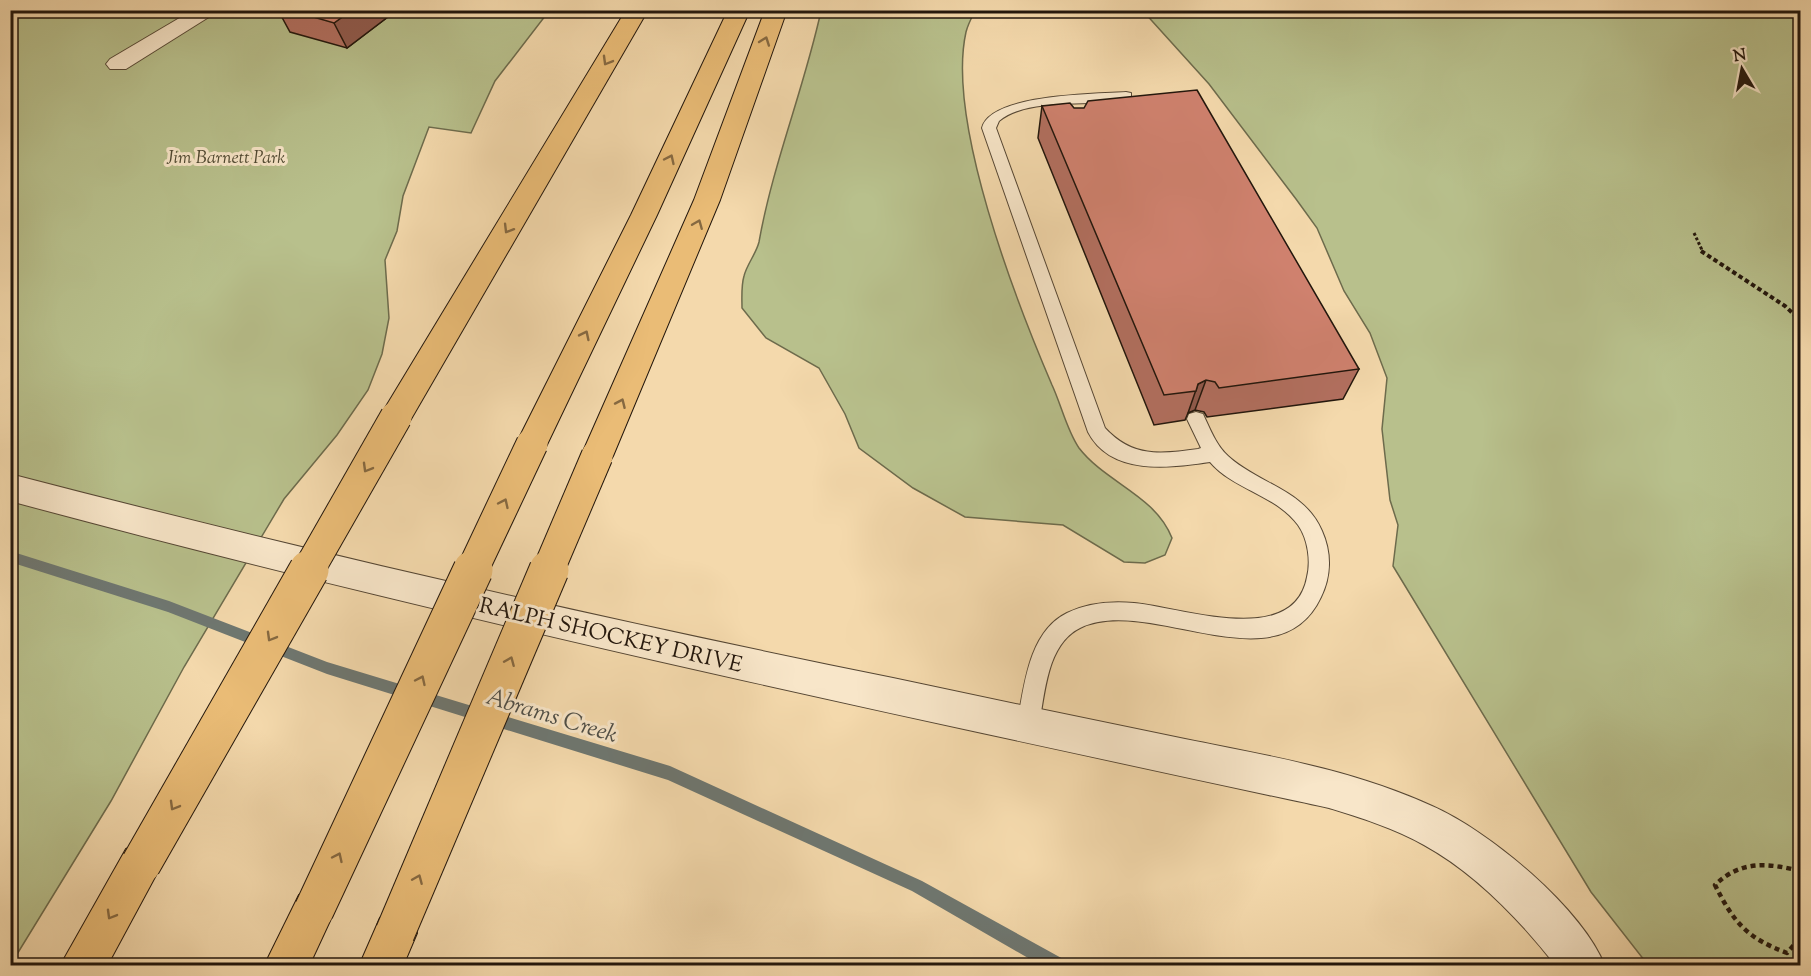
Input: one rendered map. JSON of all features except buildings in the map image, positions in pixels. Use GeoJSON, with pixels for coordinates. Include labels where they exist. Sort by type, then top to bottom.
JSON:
{"type":"FeatureCollection","features":[{"type":"Feature","properties":{"kind":"highway"},"geometry":{"type":"LineString","coordinates":[[82,966],[396,417],[637,10]]}},
{"type":"Feature","properties":{"kind":"highway"},"geometry":{"type":"LineString","coordinates":[[286,966],[532,444],[644,215],[739,10]]}},
{"type":"Feature","properties":{"kind":"highway"},"geometry":{"type":"LineString","coordinates":[[388,949],[707,200],[776,10]]}},
{"type":"Feature","properties":{"kind":"street"},"geometry":{"type":"LineString","coordinates":[[118,64],[209,10]]}},
{"type":"Feature","properties":{"kind":"street","name":"RALPH SHOCKEY DRIVE"},"geometry":{"type":"LineString","coordinates":[[10,487],[198,537],[702,656],[1329,788],[1371,801],[1442,832],[1491,869],[1534,908],[1583,966]]}},
{"type":"Feature","properties":{"kind":"lane"},"geometry":{"type":"LineString","coordinates":[[1126,96],[1064,108],[1007,111],[994,118],[989,131],[1096,432],[1103,441],[1118,451],[1146,461],[1167,461],[1214,454]]}},
{"type":"Feature","properties":{"kind":"lane"},"geometry":{"type":"LineString","coordinates":[[1028,725],[1041,662],[1052,640],[1073,621],[1093,613],[1117,609],[1239,630],[1271,628],[1289,620],[1306,607],[1316,589],[1320,569],[1317,548],[1307,521],[1285,501],[1224,465],[1214,454],[1196,419]]}},
{"type":"Feature","properties":{"kind":"path"},"geometry":{"type":"LineString","coordinates":[[1694,233],[1700,250],[1785,306],[1800,320]]}},
{"type":"Feature","properties":{"kind":"path"},"geometry":{"type":"LineString","coordinates":[[1800,871],[1768,863],[1740,866],[1724,874],[1715,885],[1730,916],[1757,943],[1787,953],[1800,938]]}},
{"type":"Feature","properties":{"kind":"green space","name":"Jim Barnett Park"},"geometry":{"type":"Polygon","coordinates":[[[11,11],[549,11],[495,81],[471,133],[429,127],[403,196],[397,231],[385,260],[389,318],[382,354],[368,390],[337,435],[284,499],[184,667],[111,801],[11,964],[11,11]]]}},
{"type":"Feature","properties":{"kind":"green space"},"geometry":{"type":"Polygon","coordinates":[[[821,11],[975,11],[966,32],[962,69],[966,113],[975,161],[1004,260],[1075,441],[1090,460],[1142,500],[1164,523],[1172,538],[1165,555],[1145,563],[1124,562],[1063,525],[965,517],[913,488],[859,448],[845,414],[819,368],[766,338],[742,308],[744,276],[759,242],[772,184],[821,11]]]}},
{"type":"Feature","properties":{"kind":"green space"},"geometry":{"type":"Polygon","coordinates":[[[1143,11],[1800,11],[1800,965],[1648,965],[1591,892],[1393,566],[1398,525],[1390,500],[1382,429],[1387,378],[1370,333],[1344,291],[1317,228],[1209,84],[1143,11]]]}},
{"type":"Feature","properties":{"kind":"waterway","name":"Abrams Creek"},"geometry":{"type":"LineString","coordinates":[[10,556],[169,607],[327,668],[670,773],[917,886],[1059,966]]}}]}
